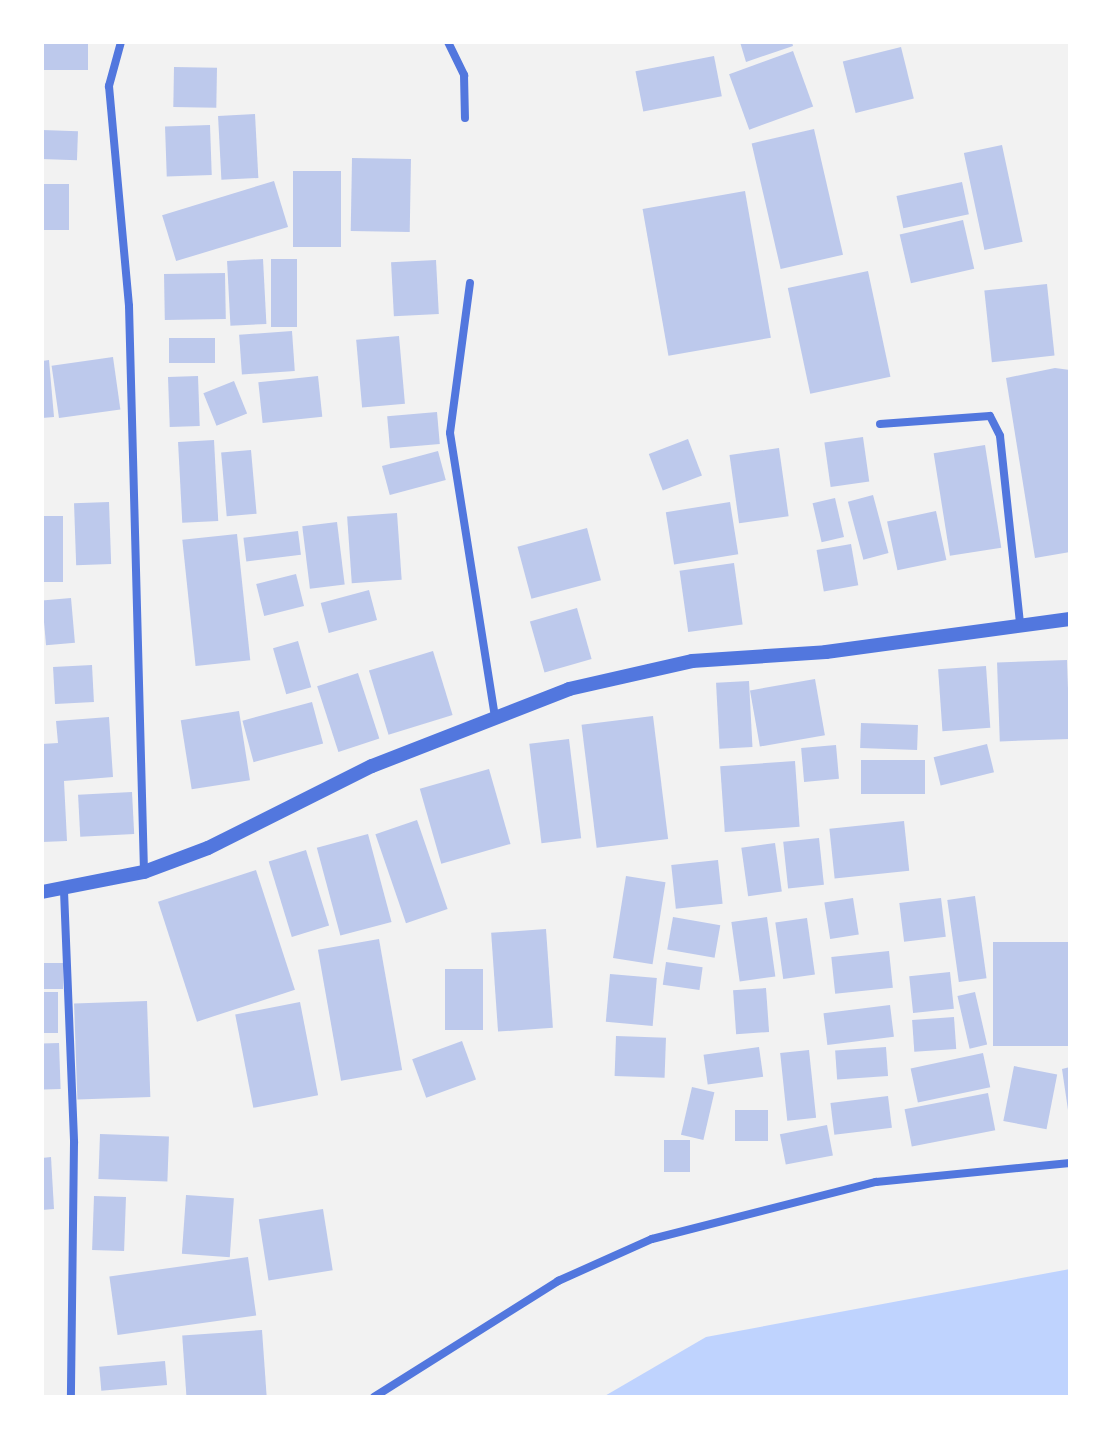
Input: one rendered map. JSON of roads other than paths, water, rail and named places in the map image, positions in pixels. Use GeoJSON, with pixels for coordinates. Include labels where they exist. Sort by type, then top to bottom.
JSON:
{"type":"FeatureCollection","features":[{"type":"Feature","properties":{"kind":"street"},"geometry":{"type":"LineString","coordinates":[[121,42],[109,86],[129,306],[144,872]]}},
{"type":"Feature","properties":{"kind":"street"},"geometry":{"type":"LineString","coordinates":[[448,42],[464,75],[465,118]]}},
{"type":"Feature","properties":{"kind":"street"},"geometry":{"type":"LineString","coordinates":[[470,283],[450,433],[495,718]]}},
{"type":"Feature","properties":{"kind":"street"},"geometry":{"type":"LineString","coordinates":[[880,424],[990,416],[1000,436],[1020,623]]}},
{"type":"Feature","properties":{"kind":"street"},"geometry":{"type":"LineString","coordinates":[[42,892],[64,891],[144,872],[495,718],[569,689],[692,661],[826,652],[1020,623],[1070,619]]}},
{"type":"Feature","properties":{"kind":"street"},"geometry":{"type":"LineString","coordinates":[[64,891],[74,1143],[71,1397]]}},
{"type":"Feature","properties":{"kind":"street"},"geometry":{"type":"LineString","coordinates":[[374,1397],[558,1281],[652,1239],[876,1182],[1070,1163]]}},
{"type":"Feature","properties":{"kind":"water"},"geometry":{"type":"Polygon","coordinates":[[[1070,1269],[1070,1397],[603,1397],[706,1337],[1070,1269]]]}}]}
